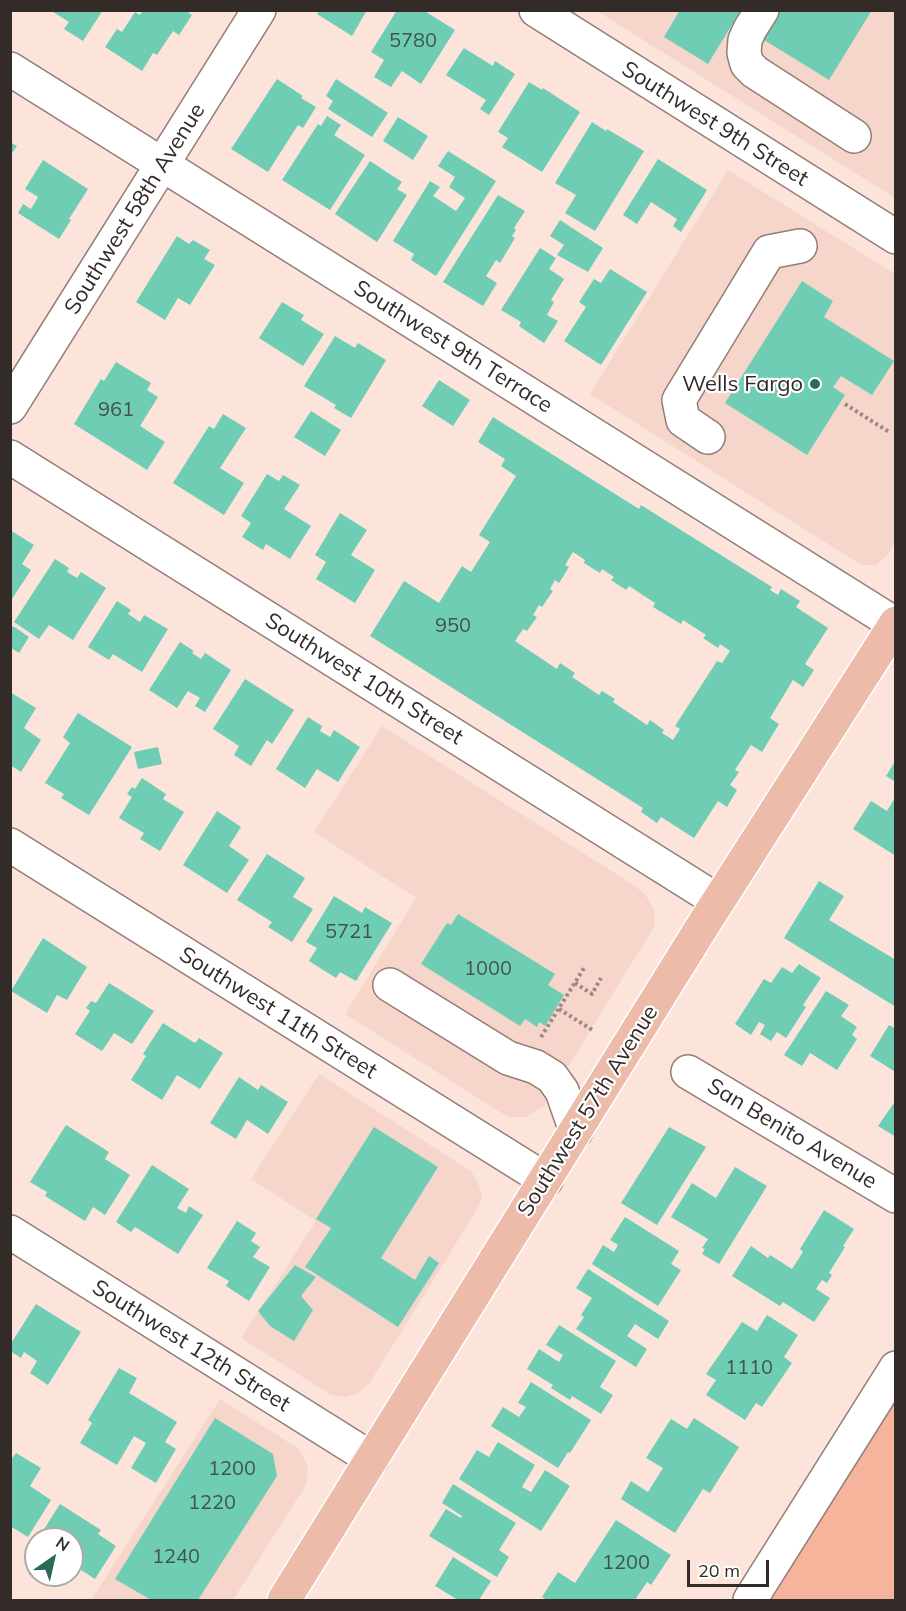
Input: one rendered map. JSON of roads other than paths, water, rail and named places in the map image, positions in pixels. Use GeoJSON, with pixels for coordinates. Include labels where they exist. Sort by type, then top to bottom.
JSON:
{"type":"FeatureCollection","features":[{"type":"Feature","properties":{"kind":"main road","name":"Southwest 57th Avenue"},"geometry":{"type":"LineString","coordinates":[[284,1600],[718,901],[895,623]]}},
{"type":"Feature","properties":{"kind":"street","name":"Southwest 58th Avenue"},"geometry":{"type":"LineString","coordinates":[[10,407],[259,10]]}},
{"type":"Feature","properties":{"kind":"street","name":"Southwest 9th Street"},"geometry":{"type":"LineString","coordinates":[[536,10],[896,237]]}},
{"type":"Feature","properties":{"kind":"street"},"geometry":{"type":"LineString","coordinates":[[762,10],[745,40],[744,53],[747,64],[755,72],[854,136]]}},
{"type":"Feature","properties":{"kind":"street","name":"Southwest 9th Terrace"},"geometry":{"type":"LineString","coordinates":[[10,69],[895,623]]}},
{"type":"Feature","properties":{"kind":"street"},"geometry":{"type":"LineString","coordinates":[[708,437],[683,420],[679,400],[769,252],[800,246]]}},
{"type":"Feature","properties":{"kind":"street","name":"Southwest 10th Street"},"geometry":{"type":"LineString","coordinates":[[10,456],[718,901]]}},
{"type":"Feature","properties":{"kind":"street","name":"Southwest 11th Street"},"geometry":{"type":"LineString","coordinates":[[10,845],[546,1180]]}},
{"type":"Feature","properties":{"kind":"street"},"geometry":{"type":"LineString","coordinates":[[390,985],[508,1058],[536,1067],[552,1077],[562,1091],[576,1131]]}},
{"type":"Feature","properties":{"kind":"street","name":"San Benito Avenue"},"geometry":{"type":"LineString","coordinates":[[688,1072],[896,1196]]}},
{"type":"Feature","properties":{"kind":"street","name":"Southwest 12th Street"},"geometry":{"type":"LineString","coordinates":[[10,1232],[372,1459]]}},
{"type":"Feature","properties":{"kind":"street"},"geometry":{"type":"LineString","coordinates":[[750,1600],[896,1368]]}},
{"type":"Feature","properties":{"kind":"place","name":"Wells Fargo"},"geometry":{"type":"Point","coordinates":[815,384]}}]}
